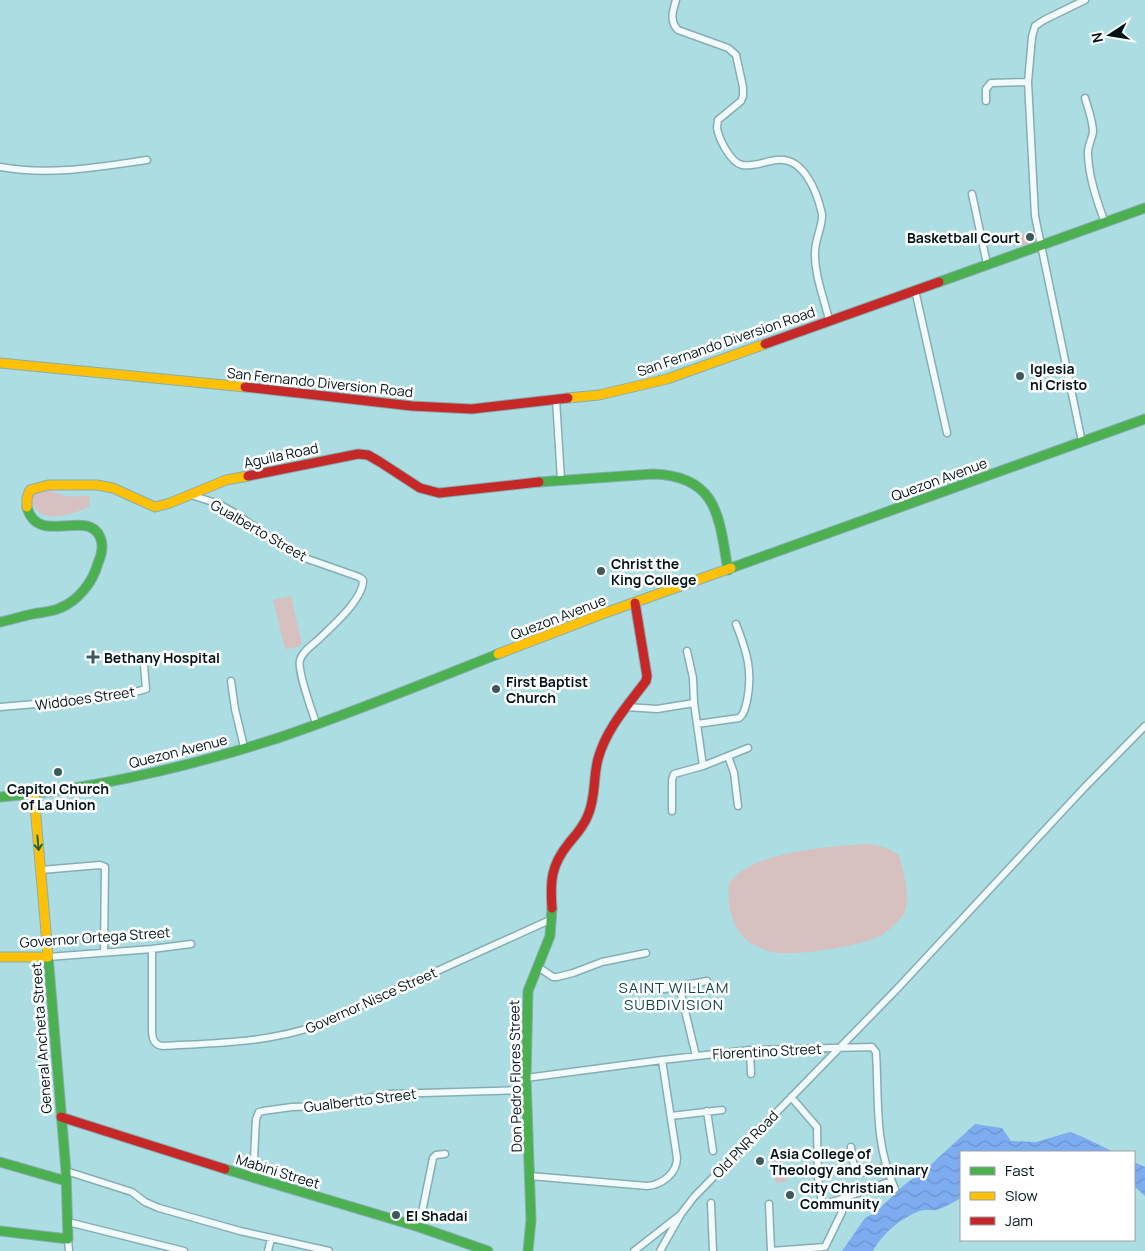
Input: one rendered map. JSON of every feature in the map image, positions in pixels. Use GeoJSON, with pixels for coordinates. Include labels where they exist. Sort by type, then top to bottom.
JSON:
{"type":"FeatureCollection","features":[{"type":"Feature","properties":{"kind":"main road","name":"San Fernando Diversion Road"},"geometry":{"type":"LineString","coordinates":[[0,363],[301,392],[412,406],[472,409],[599,395],[646,385],[1145,208]]}},
{"type":"Feature","properties":{"kind":"main road","name":"Quezon Avenue"},"geometry":{"type":"LineString","coordinates":[[0,797],[34,794],[103,783],[184,765],[316,724],[635,603],[1145,419]]}},
{"type":"Feature","properties":{"kind":"main road","name":"Aguila Road"},"geometry":{"type":"LineString","coordinates":[[0,622],[62,607],[90,584],[98,570],[102,545],[100,537],[96,532],[80,525],[50,526],[35,522],[30,515],[26,502],[30,490],[48,485],[97,485],[113,488],[155,507],[170,503],[226,480],[356,454],[370,456],[412,485],[429,492],[439,493],[561,480],[658,473],[680,477],[694,483],[708,496],[715,510],[728,570]]}},
{"type":"Feature","properties":{"kind":"main road","name":"Don Pedro Flores Street"},"geometry":{"type":"LineString","coordinates":[[528,1251],[531,1220],[526,1078],[528,991],[531,978],[548,942],[552,919],[553,868],[559,857],[579,833],[589,815],[592,805],[597,760],[603,742],[646,681],[647,676],[635,603]]}},
{"type":"Feature","properties":{"kind":"main road","name":"General Ancheta Street"},"geometry":{"type":"LineString","coordinates":[[34,794],[66,1171],[68,1239]]}},
{"type":"Feature","properties":{"kind":"main road","name":"Governor Ortega Street"},"geometry":{"type":"LineString","coordinates":[[0,957],[48,957]]}},
{"type":"Feature","properties":{"kind":"main road","name":"Mabini Street"},"geometry":{"type":"LineString","coordinates":[[61,1117],[253,1178],[419,1227],[488,1251]]}},
{"type":"Feature","properties":{"kind":"main road"},"geometry":{"type":"LineString","coordinates":[[0,1162],[66,1181]]}},
{"type":"Feature","properties":{"kind":"main road"},"geometry":{"type":"LineString","coordinates":[[0,1231],[68,1239]]}},
{"type":"Feature","properties":{"kind":"street"},"geometry":{"type":"LineString","coordinates":[[676,0],[672,20],[678,30],[728,48],[736,55],[743,87],[743,96],[741,101],[718,120],[716,128],[733,160],[743,165],[778,159],[788,160],[802,169],[808,177],[822,214],[815,245],[815,256],[829,320]]}},
{"type":"Feature","properties":{"kind":"street"},"geometry":{"type":"LineString","coordinates":[[1082,442],[1040,245],[1034,203],[1034,162],[1028,109],[1028,82],[1032,37],[1036,26],[1044,20],[1086,0]]}},
{"type":"Feature","properties":{"kind":"street"},"geometry":{"type":"LineString","coordinates":[[986,101],[986,90],[991,83],[1028,82]]}},
{"type":"Feature","properties":{"kind":"street"},"geometry":{"type":"LineString","coordinates":[[1085,98],[1092,128],[1092,136],[1088,148],[1089,165],[1105,223]]}},
{"type":"Feature","properties":{"kind":"street"},"geometry":{"type":"LineString","coordinates":[[0,167],[27,171],[62,170],[147,160]]}},
{"type":"Feature","properties":{"kind":"street"},"geometry":{"type":"LineString","coordinates":[[972,194],[987,264]]}},
{"type":"Feature","properties":{"kind":"street"},"geometry":{"type":"LineString","coordinates":[[915,290],[947,433]]}},
{"type":"Feature","properties":{"kind":"street"},"geometry":{"type":"LineString","coordinates":[[556,399],[561,480]]}},
{"type":"Feature","properties":{"kind":"street","name":"Gualberto Street"},"geometry":{"type":"LineString","coordinates":[[191,495],[219,504],[302,557],[359,576],[363,580],[360,594],[336,622],[303,653],[300,661],[316,724]]}},
{"type":"Feature","properties":{"kind":"street"},"geometry":{"type":"LineString","coordinates":[[697,724],[739,718],[744,713],[750,685],[748,661],[736,624]]}},
{"type":"Feature","properties":{"kind":"street"},"geometry":{"type":"LineString","coordinates":[[687,651],[693,678],[694,703],[703,766]]}},
{"type":"Feature","properties":{"kind":"street","name":"Widdoes Street"},"geometry":{"type":"LineString","coordinates":[[0,707],[95,700],[146,689],[144,665]]}},
{"type":"Feature","properties":{"kind":"street"},"geometry":{"type":"LineString","coordinates":[[231,681],[244,747]]}},
{"type":"Feature","properties":{"kind":"street"},"geometry":{"type":"LineString","coordinates":[[626,707],[657,709],[694,703]]}},
{"type":"Feature","properties":{"kind":"street","name":"Old PNR Road"},"geometry":{"type":"LineString","coordinates":[[660,1251],[681,1214],[694,1197],[968,915],[1084,788],[1145,726]]}},
{"type":"Feature","properties":{"kind":"street"},"geometry":{"type":"LineString","coordinates":[[672,810],[673,775],[703,766],[748,748]]}},
{"type":"Feature","properties":{"kind":"street"},"geometry":{"type":"LineString","coordinates":[[728,756],[734,773],[738,806]]}},
{"type":"Feature","properties":{"kind":"street"},"geometry":{"type":"LineString","coordinates":[[41,870],[100,865],[105,867],[104,952]]}},
{"type":"Feature","properties":{"kind":"street","name":"Governor Nisce Street"},"geometry":{"type":"LineString","coordinates":[[152,949],[153,1040],[158,1046],[204,1044],[271,1038],[295,1033],[318,1025],[552,919]]}},
{"type":"Feature","properties":{"kind":"street","name":"Governor Ortega Street"},"geometry":{"type":"LineString","coordinates":[[48,957],[191,944]]}},
{"type":"Feature","properties":{"kind":"street"},"geometry":{"type":"LineString","coordinates":[[538,966],[553,977],[556,977],[602,962],[646,953]]}},
{"type":"Feature","properties":{"kind":"street"},"geometry":{"type":"LineString","coordinates":[[664,989],[707,981]]}},
{"type":"Feature","properties":{"kind":"street"},"geometry":{"type":"LineString","coordinates":[[680,986],[696,1056]]}},
{"type":"Feature","properties":{"kind":"street","name":"Florentino Street"},"geometry":{"type":"LineString","coordinates":[[526,1078],[750,1050],[870,1046],[875,1048],[880,1142],[886,1167],[895,1189]]}},
{"type":"Feature","properties":{"kind":"street"},"geometry":{"type":"LineString","coordinates":[[750,1050],[751,1074]]}},
{"type":"Feature","properties":{"kind":"street"},"geometry":{"type":"LineString","coordinates":[[530,1176],[647,1186],[660,1183],[672,1173],[677,1164],[662,1060]]}},
{"type":"Feature","properties":{"kind":"street","name":"Gualbertto Street"},"geometry":{"type":"LineString","coordinates":[[253,1178],[255,1123],[259,1112],[284,1108],[331,1106],[388,1094],[527,1090]]}},
{"type":"Feature","properties":{"kind":"street"},"geometry":{"type":"LineString","coordinates":[[791,1097],[817,1127],[818,1178],[822,1203],[827,1204],[891,1181]]}},
{"type":"Feature","properties":{"kind":"street"},"geometry":{"type":"LineString","coordinates":[[671,1116],[722,1110]]}},
{"type":"Feature","properties":{"kind":"street"},"geometry":{"type":"LineString","coordinates":[[707,1111],[714,1151]]}},
{"type":"Feature","properties":{"kind":"street"},"geometry":{"type":"LineString","coordinates":[[851,1147],[854,1166],[857,1171],[886,1167]]}},
{"type":"Feature","properties":{"kind":"street"},"geometry":{"type":"LineString","coordinates":[[419,1227],[433,1158],[436,1155],[445,1154]]}},
{"type":"Feature","properties":{"kind":"street"},"geometry":{"type":"LineString","coordinates":[[66,1171],[132,1192],[145,1202],[159,1208],[271,1239],[329,1251]]}},
{"type":"Feature","properties":{"kind":"street"},"geometry":{"type":"LineString","coordinates":[[711,1203],[713,1251]]}},
{"type":"Feature","properties":{"kind":"street"},"geometry":{"type":"LineString","coordinates":[[769,1204],[771,1251],[825,1247],[842,1212]]}},
{"type":"Feature","properties":{"kind":"street"},"geometry":{"type":"LineString","coordinates":[[634,1251],[681,1214]]}},
{"type":"Feature","properties":{"kind":"street"},"geometry":{"type":"LineString","coordinates":[[68,1222],[184,1251]]}},
{"type":"Feature","properties":{"kind":"street","name":"General Ancheta Street"},"geometry":{"type":"LineString","coordinates":[[68,1239],[69,1251]]}},
{"type":"Feature","properties":{"kind":"street"},"geometry":{"type":"LineString","coordinates":[[268,1251],[271,1239]]}},
{"type":"Feature","properties":{"kind":"shaded area","name":"Basketball Court"},"geometry":{"type":"Polygon","coordinates":[[[1039,229],[1042,240],[1021,246],[1018,235],[1039,229]]]}},
{"type":"Feature","properties":{"kind":"shaded area"},"geometry":{"type":"Polygon","coordinates":[[[48,489],[68,496],[88,495],[90,499],[89,507],[63,515],[47,516],[34,506],[30,496],[32,492],[48,489]]]}},
{"type":"Feature","properties":{"kind":"shaded area"},"geometry":{"type":"Polygon","coordinates":[[[291,596],[302,644],[295,648],[285,649],[273,600],[291,596]]]}},
{"type":"Feature","properties":{"kind":"shaded area"},"geometry":{"type":"Polygon","coordinates":[[[869,844],[887,848],[899,855],[906,884],[907,900],[904,914],[884,934],[845,947],[812,952],[783,953],[770,951],[754,945],[738,930],[731,915],[729,883],[744,869],[759,862],[790,853],[869,844]]]}},
{"type":"Feature","properties":{"kind":"shaded area"},"geometry":{"type":"Polygon","coordinates":[[[780,1158],[788,1181],[776,1183],[769,1164],[780,1158]]]}},
{"type":"Feature","properties":{"kind":"water"},"geometry":{"type":"Polygon","coordinates":[[[975,1124],[1002,1128],[1011,1141],[1036,1142],[1070,1132],[1112,1151],[960,1151],[960,1199],[939,1209],[922,1210],[906,1217],[887,1232],[873,1251],[842,1251],[865,1218],[876,1212],[904,1185],[925,1170],[975,1124]]]}},
{"type":"Feature","properties":{"kind":"water"},"geometry":{"type":"Polygon","coordinates":[[[1135,1162],[1145,1167],[1145,1196],[1135,1187],[1135,1162]]]}},
{"type":"Feature","properties":{"kind":"traffic: fast"},"geometry":{"type":"LineString","coordinates":[[939,282],[1145,208]]}},
{"type":"Feature","properties":{"kind":"traffic: fast"},"geometry":{"type":"LineString","coordinates":[[731,568],[1145,419]]}},
{"type":"Feature","properties":{"kind":"traffic: fast"},"geometry":{"type":"LineString","coordinates":[[539,482],[653,474],[675,477],[691,482],[703,491],[717,517],[722,533],[728,570]]}},
{"type":"Feature","properties":{"kind":"traffic: fast"},"geometry":{"type":"LineString","coordinates":[[0,622],[60,608],[73,601],[89,584],[101,554],[101,540],[94,529],[85,526],[51,526],[41,524],[33,519],[27,507]]}},
{"type":"Feature","properties":{"kind":"traffic: fast"},"geometry":{"type":"LineString","coordinates":[[0,797],[106,782],[244,749],[388,698],[498,654]]}},
{"type":"Feature","properties":{"kind":"traffic: fast"},"geometry":{"type":"LineString","coordinates":[[528,1251],[531,1220],[526,1078],[528,991],[550,936],[552,908]]}},
{"type":"Feature","properties":{"kind":"traffic: fast"},"geometry":{"type":"LineString","coordinates":[[0,1231],[68,1239],[66,1171],[48,955]]}},
{"type":"Feature","properties":{"kind":"traffic: fast"},"geometry":{"type":"LineString","coordinates":[[0,1162],[66,1181]]}},
{"type":"Feature","properties":{"kind":"traffic: fast"},"geometry":{"type":"LineString","coordinates":[[225,1169],[419,1227],[488,1251]]}},
{"type":"Feature","properties":{"kind":"traffic: slow"},"geometry":{"type":"LineString","coordinates":[[568,398],[599,395],[667,379],[765,344]]}},
{"type":"Feature","properties":{"kind":"traffic: slow"},"geometry":{"type":"LineString","coordinates":[[0,363],[245,387]]}},
{"type":"Feature","properties":{"kind":"traffic: slow"},"geometry":{"type":"LineString","coordinates":[[27,507],[27,498],[30,490],[48,485],[97,485],[113,488],[155,507],[170,503],[226,480],[248,476]]}},
{"type":"Feature","properties":{"kind":"traffic: slow"},"geometry":{"type":"LineString","coordinates":[[498,654],[602,614],[731,568]]}},
{"type":"Feature","properties":{"kind":"traffic: slow"},"geometry":{"type":"LineString","coordinates":[[34,794],[48,955]]}},
{"type":"Feature","properties":{"kind":"traffic: slow"},"geometry":{"type":"LineString","coordinates":[[0,957],[48,957]]}},
{"type":"Feature","properties":{"kind":"traffic: jam"},"geometry":{"type":"LineString","coordinates":[[765,344],[939,282]]}},
{"type":"Feature","properties":{"kind":"traffic: jam"},"geometry":{"type":"LineString","coordinates":[[245,387],[412,406],[472,409],[568,398]]}},
{"type":"Feature","properties":{"kind":"traffic: jam"},"geometry":{"type":"LineString","coordinates":[[248,476],[358,454],[368,455],[420,488],[439,493],[539,482]]}},
{"type":"Feature","properties":{"kind":"traffic: jam"},"geometry":{"type":"LineString","coordinates":[[552,908],[551,890],[555,866],[563,851],[580,830],[591,808],[596,766],[606,738],[618,718],[646,681],[647,676],[635,603]]}},
{"type":"Feature","properties":{"kind":"traffic: jam"},"geometry":{"type":"LineString","coordinates":[[61,1117],[225,1169]]}},
{"type":"Feature","properties":{"kind":"place","name":"Basketball Court"},"geometry":{"type":"Point","coordinates":[1030,237]}},
{"type":"Feature","properties":{"kind":"place","name":"Iglesia ni Cristo"},"geometry":{"type":"Point","coordinates":[1020,376]}},
{"type":"Feature","properties":{"kind":"place","name":"Christ the King College"},"geometry":{"type":"Point","coordinates":[601,571]}},
{"type":"Feature","properties":{"kind":"place","name":"Bethany Hospital"},"geometry":{"type":"Point","coordinates":[93,657]}},
{"type":"Feature","properties":{"kind":"place","name":"First Baptist Church"},"geometry":{"type":"Point","coordinates":[496,689]}},
{"type":"Feature","properties":{"kind":"place","name":"Capitol Church of La Union"},"geometry":{"type":"Point","coordinates":[58,772]}},
{"type":"Feature","properties":{"kind":"place","name":"Asia College of Theology and Seminary"},"geometry":{"type":"Point","coordinates":[760,1161]}},
{"type":"Feature","properties":{"kind":"place","name":"City Christian Community"},"geometry":{"type":"Point","coordinates":[790,1195]}},
{"type":"Feature","properties":{"kind":"place","name":"El Shadai"},"geometry":{"type":"Point","coordinates":[396,1215]}},
{"type":"Feature","properties":{"kind":"district","name":"SAINT WILLAM SUBDIVISION"},"geometry":{"type":"Point","coordinates":[674,996]}}]}
